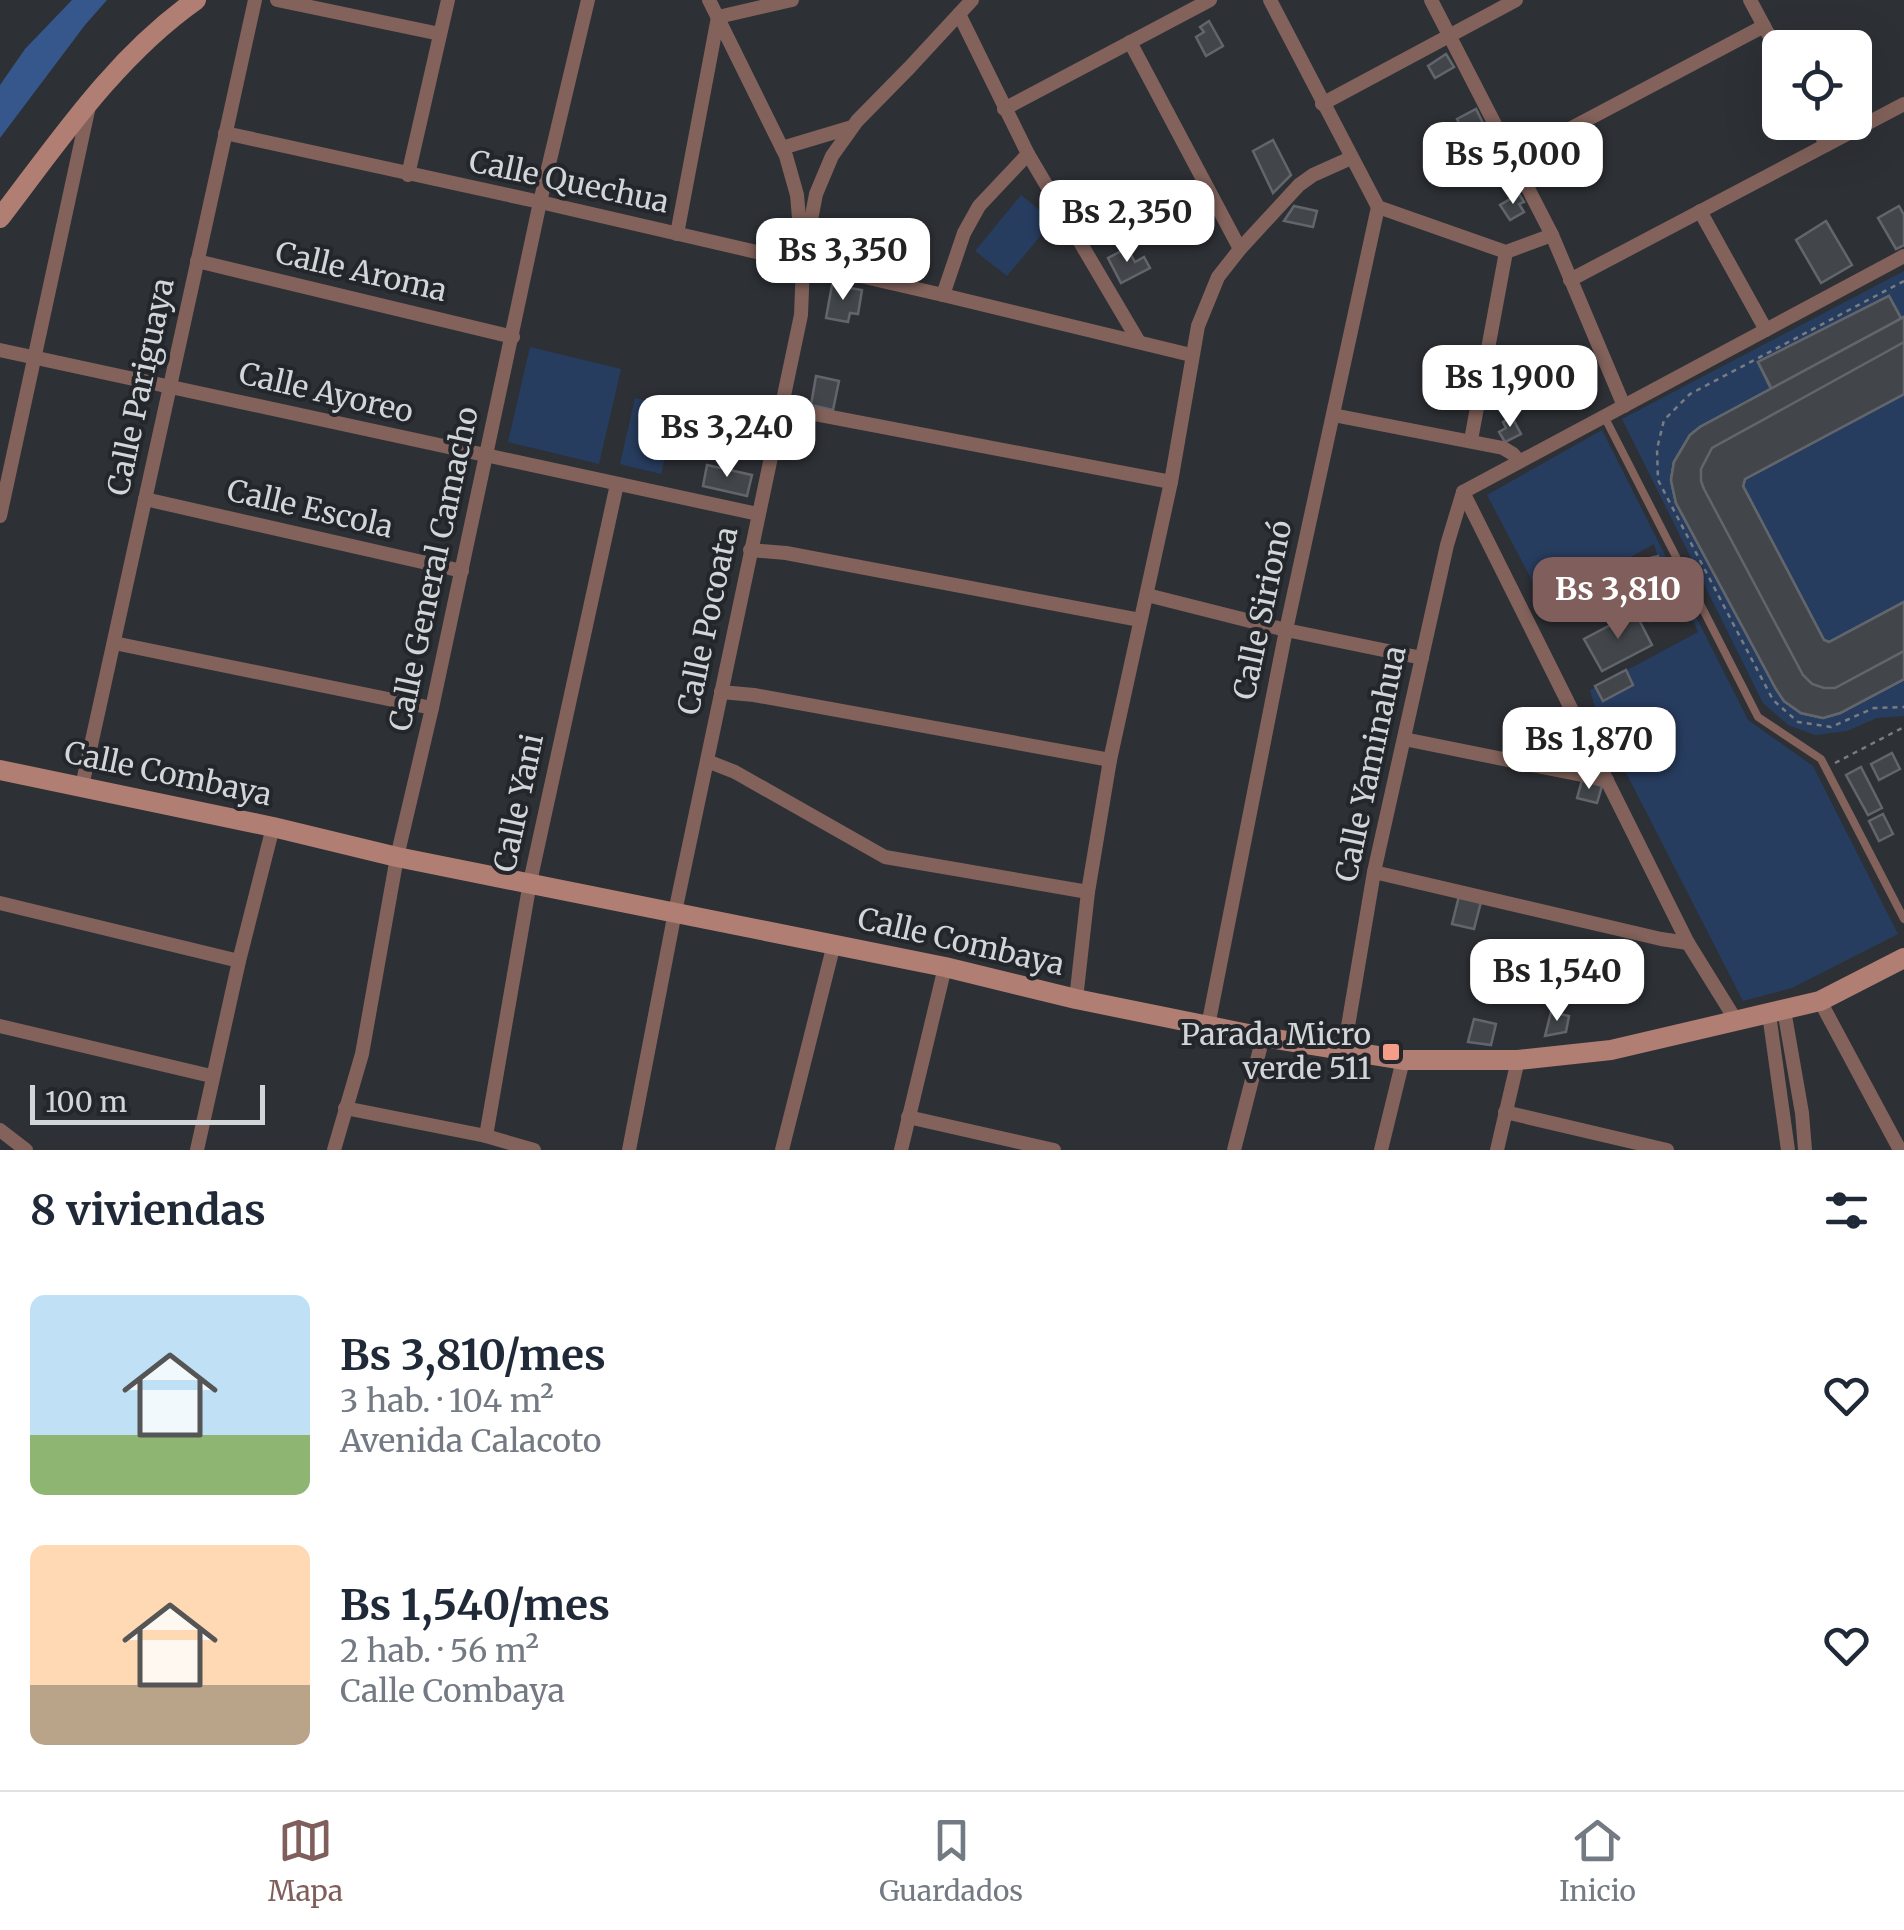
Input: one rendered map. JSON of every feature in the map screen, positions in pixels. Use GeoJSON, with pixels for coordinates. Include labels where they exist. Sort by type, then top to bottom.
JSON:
{"type":"FeatureCollection","features":[{"type":"Feature","properties":{"kind":"street"},"geometry":{"type":"LineString","coordinates":[[0,218],[90,100],[139,46],[196,0]]}},
{"type":"Feature","properties":{"kind":"street","name":"Calle Pariguaya"},"geometry":{"type":"LineString","coordinates":[[82,786],[255,0]]}},
{"type":"Feature","properties":{"kind":"street"},"geometry":{"type":"LineString","coordinates":[[277,0],[440,34]]}},
{"type":"Feature","properties":{"kind":"street"},"geometry":{"type":"LineString","coordinates":[[408,175],[448,0]]}},
{"type":"Feature","properties":{"kind":"street","name":"Calle General Camacho"},"geometry":{"type":"LineString","coordinates":[[334,1150],[362,1054],[397,857],[588,0]]}},
{"type":"Feature","properties":{"kind":"street","name":"Calle Pocoata"},"geometry":{"type":"LineString","coordinates":[[629,1150],[674,912],[801,316],[803,264],[796,195],[782,148],[709,0]]}},
{"type":"Feature","properties":{"kind":"street"},"geometry":{"type":"LineString","coordinates":[[677,234],[718,17],[792,0]]}},
{"type":"Feature","properties":{"kind":"street"},"geometry":{"type":"LineString","coordinates":[[803,264],[816,194],[832,156],[853,126],[972,0]]}},
{"type":"Feature","properties":{"kind":"street"},"geometry":{"type":"LineString","coordinates":[[1004,109],[1210,0]]}},
{"type":"Feature","properties":{"kind":"street"},"geometry":{"type":"LineString","coordinates":[[1270,0],[1378,207],[1506,252],[1552,234]]}},
{"type":"Feature","properties":{"kind":"street"},"geometry":{"type":"LineString","coordinates":[[1431,0],[1552,234],[1624,406]]}},
{"type":"Feature","properties":{"kind":"street"},"geometry":{"type":"LineString","coordinates":[[1322,104],[1516,0]]}},
{"type":"Feature","properties":{"kind":"street"},"geometry":{"type":"LineString","coordinates":[[1750,0],[1766,30]]}},
{"type":"Feature","properties":{"kind":"street"},"geometry":{"type":"LineString","coordinates":[[959,14],[1028,154],[1139,342]]}},
{"type":"Feature","properties":{"kind":"street"},"geometry":{"type":"LineString","coordinates":[[1514,159],[1764,26]]}},
{"type":"Feature","properties":{"kind":"street"},"geometry":{"type":"LineString","coordinates":[[1130,42],[1240,249]]}},
{"type":"Feature","properties":{"kind":"street"},"geometry":{"type":"LineString","coordinates":[[0,516],[90,100]]}},
{"type":"Feature","properties":{"kind":"street"},"geometry":{"type":"LineString","coordinates":[[1570,280],[1904,104]]}},
{"type":"Feature","properties":{"kind":"street"},"geometry":{"type":"LineString","coordinates":[[782,148],[853,126]]}},
{"type":"Feature","properties":{"kind":"street","name":"Calle Quechua"},"geometry":{"type":"LineString","coordinates":[[225,133],[943,295],[1191,356]]}},
{"type":"Feature","properties":{"kind":"street"},"geometry":{"type":"LineString","coordinates":[[1824,140],[1826,145]]}},
{"type":"Feature","properties":{"kind":"street"},"geometry":{"type":"LineString","coordinates":[[943,295],[964,233],[979,206],[1028,154]]}},
{"type":"Feature","properties":{"kind":"street"},"geometry":{"type":"LineString","coordinates":[[1076,999],[1088,892],[1110,760],[1171,482],[1198,326],[1218,277],[1298,185],[1351,158]]}},
{"type":"Feature","properties":{"kind":"street","name":"Calle Sirionó"},"geometry":{"type":"LineString","coordinates":[[1208,1026],[1286,630],[1378,207]]}},
{"type":"Feature","properties":{"kind":"street"},"geometry":{"type":"LineString","coordinates":[[1700,211],[1766,330]]}},
{"type":"Feature","properties":{"kind":"street"},"geometry":{"type":"LineString","coordinates":[[1471,440],[1506,252]]}},
{"type":"Feature","properties":{"kind":"street"},"geometry":{"type":"LineString","coordinates":[[1736,1022],[1688,942],[1463,492],[1904,256]]}},
{"type":"Feature","properties":{"kind":"street","name":"Calle Aroma"},"geometry":{"type":"LineString","coordinates":[[196,261],[513,337]]}},
{"type":"Feature","properties":{"kind":"street","name":"Calle Ayoreo"},"geometry":{"type":"LineString","coordinates":[[0,350],[758,514]]}},
{"type":"Feature","properties":{"kind":"street"},"geometry":{"type":"LineString","coordinates":[[781,411],[815,414],[1171,482]]}},
{"type":"Feature","properties":{"kind":"street"},"geometry":{"type":"LineString","coordinates":[[1332,415],[1471,440],[1503,448],[1520,462]]}},
{"type":"Feature","properties":{"kind":"street","name":"Calle Yani"},"geometry":{"type":"LineString","coordinates":[[486,1136],[530,882],[617,484]]}},
{"type":"Feature","properties":{"kind":"street","name":"Calle Yaminahua"},"geometry":{"type":"LineString","coordinates":[[1344,1050],[1374,872],[1447,545],[1463,492]]}},
{"type":"Feature","properties":{"kind":"street","name":"Calle Escola"},"geometry":{"type":"LineString","coordinates":[[145,499],[462,572]]}},
{"type":"Feature","properties":{"kind":"street"},"geometry":{"type":"LineString","coordinates":[[750,550],[1140,620]]}},
{"type":"Feature","properties":{"kind":"street"},"geometry":{"type":"LineString","coordinates":[[1147,594],[1286,630],[1422,658]]}},
{"type":"Feature","properties":{"kind":"street"},"geometry":{"type":"LineString","coordinates":[[114,643],[432,708]]}},
{"type":"Feature","properties":{"kind":"street"},"geometry":{"type":"LineString","coordinates":[[720,692],[1110,760]]}},
{"type":"Feature","properties":{"kind":"street"},"geometry":{"type":"LineString","coordinates":[[1404,739],[1606,780]]}},
{"type":"Feature","properties":{"kind":"street"},"geometry":{"type":"LineString","coordinates":[[707,761],[735,772],[885,857],[1088,892]]}},
{"type":"Feature","properties":{"kind":"street","name":"Calle Combaya"},"geometry":{"type":"LineString","coordinates":[[0,770],[397,857],[944,967],[1076,999],[1263,1037],[1403,1060],[1518,1060],[1611,1050],[1820,1002],[1904,958]]}},
{"type":"Feature","properties":{"kind":"street"},"geometry":{"type":"LineString","coordinates":[[197,1150],[211,1076],[274,828]]}},
{"type":"Feature","properties":{"kind":"street"},"geometry":{"type":"LineString","coordinates":[[1374,872],[1662,940],[1688,942]]}},
{"type":"Feature","properties":{"kind":"street"},"geometry":{"type":"LineString","coordinates":[[0,903],[239,961]]}},
{"type":"Feature","properties":{"kind":"street"},"geometry":{"type":"LineString","coordinates":[[782,1150],[834,944]]}},
{"type":"Feature","properties":{"kind":"street"},"geometry":{"type":"LineString","coordinates":[[901,1150],[944,967]]}},
{"type":"Feature","properties":{"kind":"street"},"geometry":{"type":"LineString","coordinates":[[1820,1002],[1900,1150]]}},
{"type":"Feature","properties":{"kind":"street"},"geometry":{"type":"LineString","coordinates":[[1777,1012],[1788,1150]]}},
{"type":"Feature","properties":{"kind":"street"},"geometry":{"type":"LineString","coordinates":[[1777,1012],[1802,1113],[1805,1150]]}},
{"type":"Feature","properties":{"kind":"street"},"geometry":{"type":"LineString","coordinates":[[0,1026],[211,1076]]}},
{"type":"Feature","properties":{"kind":"street"},"geometry":{"type":"LineString","coordinates":[[1234,1150],[1263,1037]]}},
{"type":"Feature","properties":{"kind":"street"},"geometry":{"type":"LineString","coordinates":[[1382,1150],[1403,1060]]}},
{"type":"Feature","properties":{"kind":"street"},"geometry":{"type":"LineString","coordinates":[[1497,1150],[1518,1060]]}},
{"type":"Feature","properties":{"kind":"street"},"geometry":{"type":"LineString","coordinates":[[345,1108],[486,1136],[534,1150]]}},
{"type":"Feature","properties":{"kind":"street"},"geometry":{"type":"LineString","coordinates":[[1505,1112],[1668,1150]]}},
{"type":"Feature","properties":{"kind":"street"},"geometry":{"type":"LineString","coordinates":[[908,1118],[1054,1150]]}},
{"type":"Feature","properties":{"kind":"street"},"geometry":{"type":"LineString","coordinates":[[0,1130],[26,1150]]}},
{"type":"Feature","properties":{"kind":"lane"},"geometry":{"type":"LineString","coordinates":[[1604,416],[1758,717],[1821,760],[1904,918]]}},
{"type":"Feature","properties":{"kind":"path"},"geometry":{"type":"LineString","coordinates":[[1904,281],[1690,394],[1664,420],[1657,448],[1658,480],[1772,700],[1798,722],[1831,727],[1874,708],[1904,707]]}},
{"type":"Feature","properties":{"kind":"path"},"geometry":{"type":"LineString","coordinates":[[1825,768],[1904,727]]}},
{"type":"Feature","properties":{"kind":"shaded area"},"geometry":{"type":"Polygon","coordinates":[[[72,0],[107,0],[0,138],[0,85],[25,49],[72,0]]]}},
{"type":"Feature","properties":{"kind":"shaded area"},"geometry":{"type":"Polygon","coordinates":[[[1021,195],[1053,221],[1007,276],[975,251],[1021,195]]]}},
{"type":"Feature","properties":{"kind":"shaded area"},"geometry":{"type":"Polygon","coordinates":[[[1904,271],[1904,716],[1877,718],[1847,731],[1815,735],[1788,725],[1763,703],[1622,419],[1904,271]]]}},
{"type":"Feature","properties":{"kind":"shaded area"},"geometry":{"type":"Polygon","coordinates":[[[530,347],[621,369],[599,464],[508,442],[530,347]]]}},
{"type":"Feature","properties":{"kind":"shaded area"},"geometry":{"type":"Polygon","coordinates":[[[635,398],[677,408],[661,474],[620,464],[635,398]]]}},
{"type":"Feature","properties":{"kind":"shaded area"},"geometry":{"type":"Polygon","coordinates":[[[1602,430],[1748,720],[1813,766],[1898,934],[1792,988],[1743,1001],[1598,718],[1590,690],[1698,632],[1694,622],[1674,614],[1654,544],[1545,605],[1487,495],[1602,430]]]}},
{"type":"Feature","properties":{"kind":"building"},"geometry":{"type":"Polygon","coordinates":[[[1209,21],[1223,46],[1206,56],[1196,37],[1204,32],[1200,27],[1209,21]]]}},
{"type":"Feature","properties":{"kind":"building"},"geometry":{"type":"Polygon","coordinates":[[[1446,54],[1454,67],[1435,78],[1428,66],[1446,54]]]}},
{"type":"Feature","properties":{"kind":"building"},"geometry":{"type":"Polygon","coordinates":[[[1476,109],[1488,133],[1469,142],[1457,119],[1476,109]]]}},
{"type":"Feature","properties":{"kind":"building"},"geometry":{"type":"Polygon","coordinates":[[[1273,140],[1291,175],[1273,193],[1253,151],[1273,140]]]}},
{"type":"Feature","properties":{"kind":"building"},"geometry":{"type":"Polygon","coordinates":[[[1519,194],[1524,212],[1510,220],[1500,205],[1519,194]]]}},
{"type":"Feature","properties":{"kind":"building"},"geometry":{"type":"Polygon","coordinates":[[[1294,206],[1317,211],[1313,227],[1284,221],[1294,206]]]}},
{"type":"Feature","properties":{"kind":"building"},"geometry":{"type":"Polygon","coordinates":[[[1899,206],[1904,215],[1904,245],[1896,249],[1878,218],[1899,206]]]}},
{"type":"Feature","properties":{"kind":"building"},"geometry":{"type":"Polygon","coordinates":[[[1826,221],[1852,265],[1821,283],[1796,240],[1826,221]]]}},
{"type":"Feature","properties":{"kind":"building"},"geometry":{"type":"Polygon","coordinates":[[[1127,248],[1135,262],[1144,257],[1150,268],[1121,283],[1108,258],[1127,248]]]}},
{"type":"Feature","properties":{"kind":"building"},"geometry":{"type":"Polygon","coordinates":[[[832,285],[862,290],[858,314],[850,313],[848,322],[826,318],[832,285]]]}},
{"type":"Feature","properties":{"kind":"building"},"geometry":{"type":"Polygon","coordinates":[[[1889,296],[1901,318],[1904,317],[1904,394],[1745,479],[1743,486],[1824,640],[1829,642],[1904,602],[1904,679],[1823,718],[1801,713],[1784,701],[1676,503],[1671,480],[1674,462],[1690,435],[1771,389],[1758,362],[1889,296]]]}},
{"type":"Feature","properties":{"kind":"building"},"geometry":{"type":"Polygon","coordinates":[[[1889,296],[1904,324],[1904,342],[1782,409],[1758,362],[1889,296]]]}},
{"type":"Feature","properties":{"kind":"building"},"geometry":{"type":"Polygon","coordinates":[[[1904,317],[1904,394],[1745,479],[1743,486],[1824,640],[1829,642],[1904,602],[1904,679],[1840,713],[1823,718],[1801,713],[1784,701],[1776,689],[1676,503],[1671,480],[1674,462],[1690,435],[1700,427],[1904,317]]]}},
{"type":"Feature","properties":{"kind":"building"},"geometry":{"type":"Polygon","coordinates":[[[1904,317],[1904,342],[1712,448],[1701,469],[1704,489],[1803,675],[1812,684],[1835,688],[1904,651],[1904,679],[1840,713],[1823,718],[1801,713],[1784,701],[1776,689],[1676,503],[1671,480],[1674,462],[1690,435],[1700,427],[1904,317]]]}},
{"type":"Feature","properties":{"kind":"building"},"geometry":{"type":"Polygon","coordinates":[[[816,376],[839,381],[833,410],[811,405],[816,376]]]}},
{"type":"Feature","properties":{"kind":"building"},"geometry":{"type":"Polygon","coordinates":[[[748,401],[763,405],[755,442],[741,438],[748,401]]]}},
{"type":"Feature","properties":{"kind":"building"},"geometry":{"type":"Polygon","coordinates":[[[1512,417],[1521,434],[1505,442],[1499,432],[1506,428],[1503,422],[1512,417]]]}},
{"type":"Feature","properties":{"kind":"building"},"geometry":{"type":"Polygon","coordinates":[[[707,465],[752,475],[747,496],[703,486],[707,465]]]}},
{"type":"Feature","properties":{"kind":"building"},"geometry":{"type":"Polygon","coordinates":[[[1658,556],[1674,614],[1650,621],[1634,562],[1658,556]]]}},
{"type":"Feature","properties":{"kind":"building"},"geometry":{"type":"Polygon","coordinates":[[[1635,612],[1652,645],[1602,671],[1584,639],[1635,612]]]}},
{"type":"Feature","properties":{"kind":"building"},"geometry":{"type":"Polygon","coordinates":[[[1626,670],[1633,685],[1603,701],[1595,686],[1626,670]]]}},
{"type":"Feature","properties":{"kind":"building"},"geometry":{"type":"Polygon","coordinates":[[[1892,753],[1900,769],[1879,780],[1871,764],[1892,753]]]}},
{"type":"Feature","properties":{"kind":"building"},"geometry":{"type":"Polygon","coordinates":[[[1861,767],[1882,808],[1868,815],[1846,775],[1861,767]]]}},
{"type":"Feature","properties":{"kind":"building"},"geometry":{"type":"Polygon","coordinates":[[[1582,780],[1602,786],[1597,803],[1577,798],[1582,780]]]}},
{"type":"Feature","properties":{"kind":"building"},"geometry":{"type":"Polygon","coordinates":[[[1883,814],[1893,834],[1879,841],[1869,821],[1883,814]]]}},
{"type":"Feature","properties":{"kind":"building"},"geometry":{"type":"Polygon","coordinates":[[[1459,896],[1481,902],[1474,929],[1452,924],[1459,896]]]}},
{"type":"Feature","properties":{"kind":"building"},"geometry":{"type":"Polygon","coordinates":[[[1551,1012],[1569,1016],[1566,1032],[1545,1036],[1551,1012]]]}},
{"type":"Feature","properties":{"kind":"building"},"geometry":{"type":"Polygon","coordinates":[[[1474,1019],[1496,1024],[1491,1045],[1468,1042],[1474,1019]]]}},
{"type":"Feature","properties":{"kind":"place","name":"Parada Micro verde 511"},"geometry":{"type":"Point","coordinates":[1391,1052]}}]}
